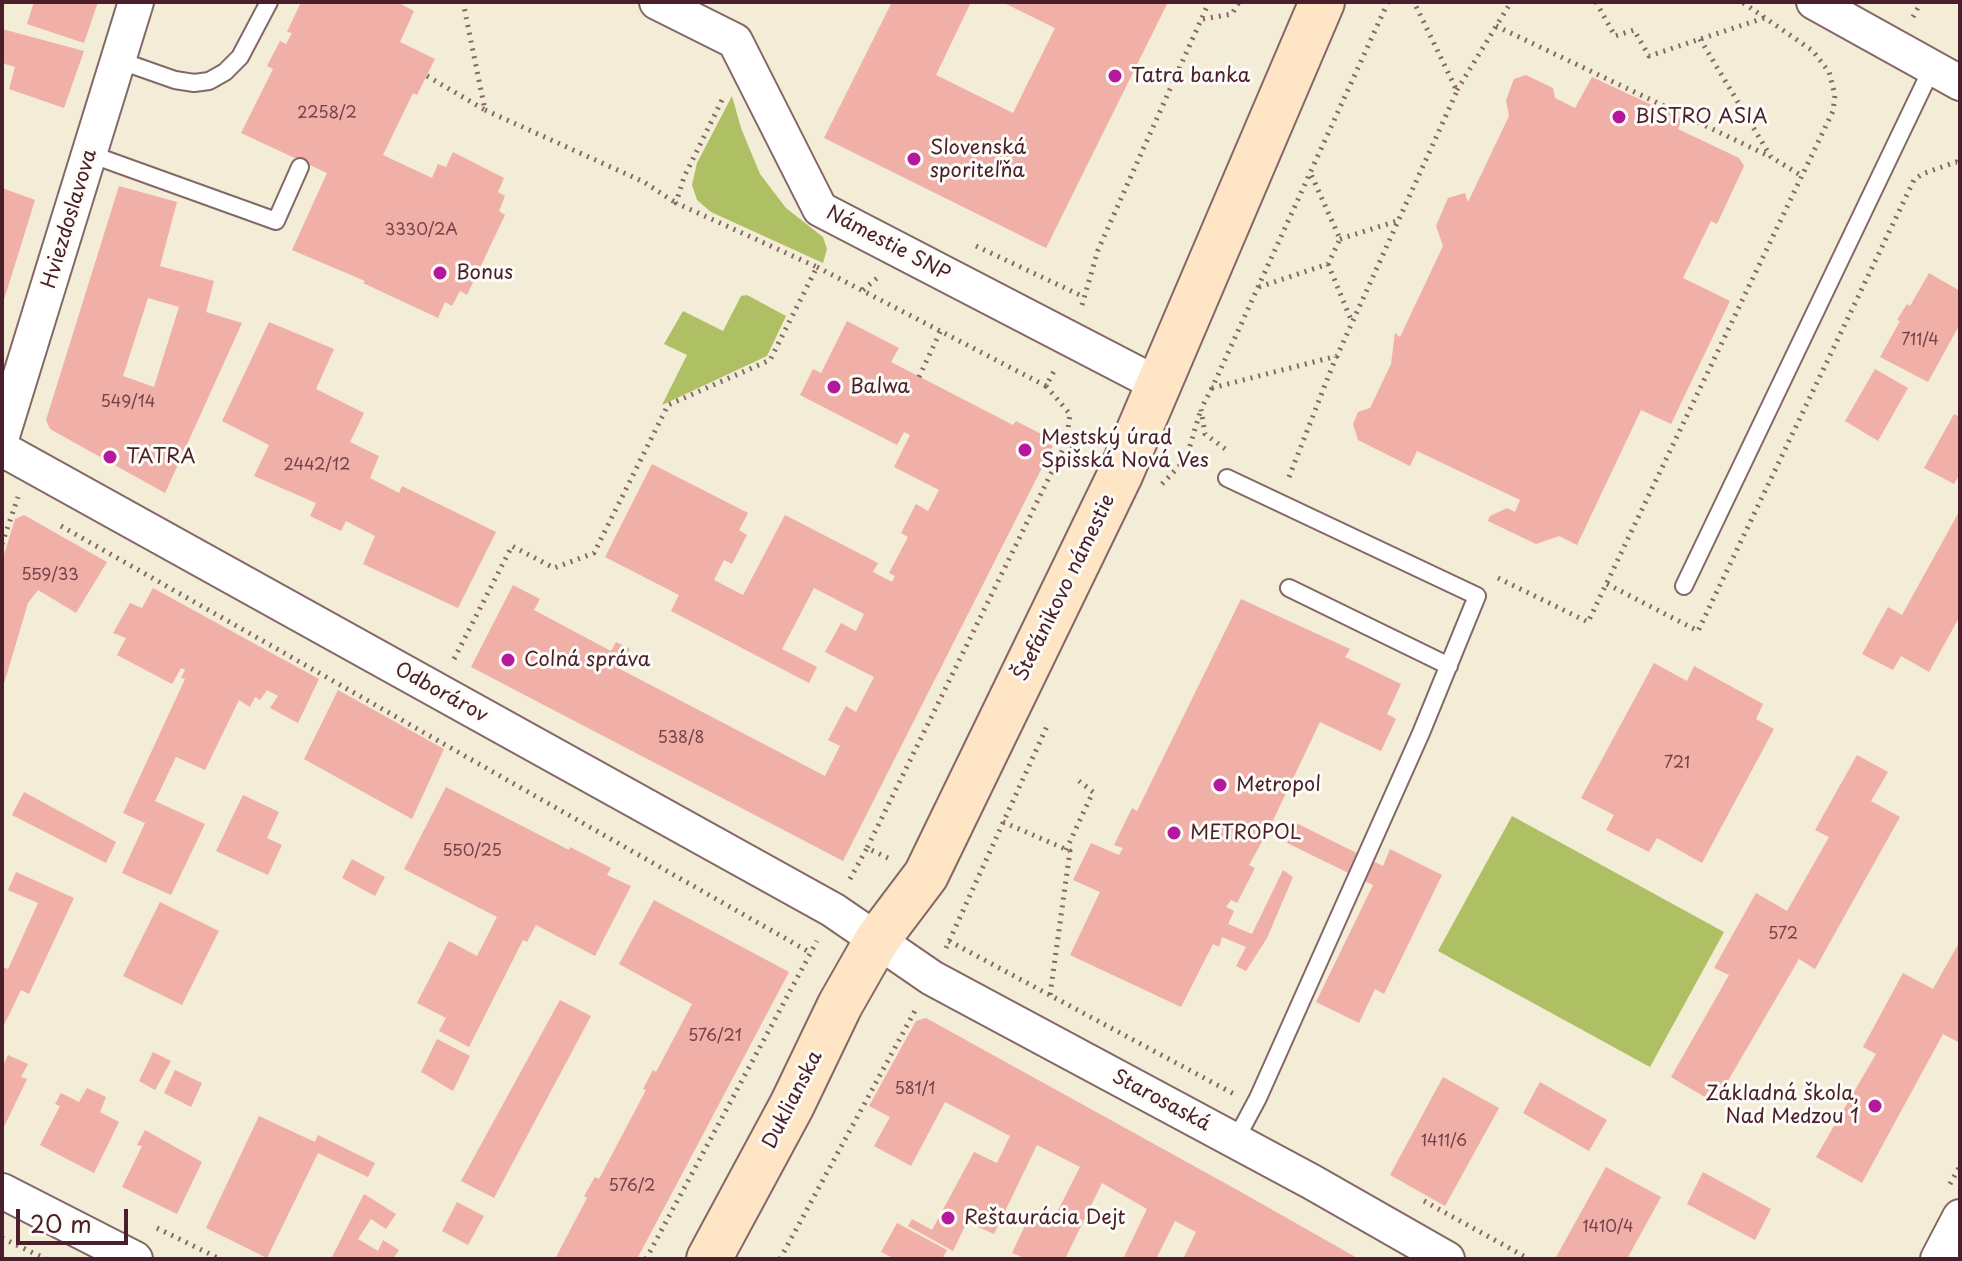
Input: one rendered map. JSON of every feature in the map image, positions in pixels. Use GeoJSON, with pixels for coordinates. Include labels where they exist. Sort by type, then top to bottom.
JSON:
{"type":"FeatureCollection","features":[{"type":"Feature","properties":{"kind":"street","name":"Hviezdoslavova"},"geometry":{"type":"LineString","coordinates":[[2,436],[136,2]]}},
{"type":"Feature","properties":{"kind":"street","name":"Námestie SNP"},"geometry":{"type":"LineString","coordinates":[[657,2],[735,41],[820,209],[1159,385]]}},
{"type":"Feature","properties":{"kind":"street","name":"Štefánikovo námestie"},"geometry":{"type":"LineString","coordinates":[[877,940],[926,875],[1120,475],[1322,2]]}},
{"type":"Feature","properties":{"kind":"street"},"geometry":{"type":"LineString","coordinates":[[1814,2],[1946,76]]}},
{"type":"Feature","properties":{"kind":"street","name":"Odborárov"},"geometry":{"type":"LineString","coordinates":[[2,449],[833,910],[877,940]]}},
{"type":"Feature","properties":{"kind":"street","name":"Starosaská"},"geometry":{"type":"LineString","coordinates":[[877,940],[932,978],[1447,1259]]}},
{"type":"Feature","properties":{"kind":"street","name":"Duklianska"},"geometry":{"type":"LineString","coordinates":[[709,1259],[792,1105],[840,1005],[877,940]]}},
{"type":"Feature","properties":{"kind":"street"},"geometry":{"type":"LineString","coordinates":[[2,1191],[135,1259]]}},
{"type":"Feature","properties":{"kind":"street"},"geometry":{"type":"LineString","coordinates":[[1938,1259],[1960,1217]]}},
{"type":"Feature","properties":{"kind":"lane"},"geometry":{"type":"LineString","coordinates":[[118,60],[175,80],[194,83],[209,81],[225,72],[240,57],[269,2]]}},
{"type":"Feature","properties":{"kind":"lane"},"geometry":{"type":"LineString","coordinates":[[1684,586],[1946,76]]}},
{"type":"Feature","properties":{"kind":"lane"},"geometry":{"type":"LineString","coordinates":[[90,154],[276,221],[300,167]]}},
{"type":"Feature","properties":{"kind":"lane"},"geometry":{"type":"LineString","coordinates":[[1227,478],[1477,596],[1265,1083],[1235,1141]]}},
{"type":"Feature","properties":{"kind":"lane"},"geometry":{"type":"LineString","coordinates":[[1289,588],[1449,666]]}},
{"type":"Feature","properties":{"kind":"path"},"geometry":{"type":"LineString","coordinates":[[463,2],[485,110]]}},
{"type":"Feature","properties":{"kind":"path"},"geometry":{"type":"LineString","coordinates":[[1080,314],[1098,250],[1209,2]]}},
{"type":"Feature","properties":{"kind":"path"},"geometry":{"type":"LineString","coordinates":[[1202,19],[1232,14],[1239,2]]}},
{"type":"Feature","properties":{"kind":"path"},"geometry":{"type":"LineString","coordinates":[[1157,490],[1186,459],[1201,409],[1388,2]]}},
{"type":"Feature","properties":{"kind":"path"},"geometry":{"type":"LineString","coordinates":[[1414,2],[1457,91]]}},
{"type":"Feature","properties":{"kind":"path"},"geometry":{"type":"LineString","coordinates":[[1276,471],[1290,477],[1337,356],[1457,91],[1511,2]]}},
{"type":"Feature","properties":{"kind":"path"},"geometry":{"type":"LineString","coordinates":[[1596,2],[1615,36],[1634,30],[1649,56],[1765,17]]}},
{"type":"Feature","properties":{"kind":"path"},"geometry":{"type":"LineString","coordinates":[[1588,622],[1833,111],[1835,95],[1829,72],[1813,51],[1742,2]]}},
{"type":"Feature","properties":{"kind":"path"},"geometry":{"type":"LineString","coordinates":[[1496,26],[1771,157],[1802,176]]}},
{"type":"Feature","properties":{"kind":"path"},"geometry":{"type":"LineString","coordinates":[[1700,39],[1771,157]]}},
{"type":"Feature","properties":{"kind":"path"},"geometry":{"type":"LineString","coordinates":[[676,203],[684,177],[742,54]]}},
{"type":"Feature","properties":{"kind":"path"},"geometry":{"type":"LineString","coordinates":[[427,76],[485,110],[644,182],[676,203],[817,267],[941,330],[1046,386],[1070,414],[1066,443],[867,848],[926,875]]}},
{"type":"Feature","properties":{"kind":"path"},"geometry":{"type":"LineString","coordinates":[[1310,172],[1340,239]]}},
{"type":"Feature","properties":{"kind":"path"},"geometry":{"type":"LineString","coordinates":[[1258,287],[1328,264],[1340,239],[1398,221]]}},
{"type":"Feature","properties":{"kind":"path"},"geometry":{"type":"LineString","coordinates":[[1328,264],[1352,322]]}},
{"type":"Feature","properties":{"kind":"path"},"geometry":{"type":"LineString","coordinates":[[454,660],[512,546],[554,568],[594,553],[668,405],[770,360],[817,267]]}},
{"type":"Feature","properties":{"kind":"path"},"geometry":{"type":"LineString","coordinates":[[919,377],[941,330]]}},
{"type":"Feature","properties":{"kind":"path"},"geometry":{"type":"LineString","coordinates":[[1212,388],[1337,356]]}},
{"type":"Feature","properties":{"kind":"path"},"geometry":{"type":"LineString","coordinates":[[1046,386],[1058,363]]}},
{"type":"Feature","properties":{"kind":"path"},"geometry":{"type":"LineString","coordinates":[[1201,409],[1205,434],[1221,448],[1235,454]]}},
{"type":"Feature","properties":{"kind":"path"},"geometry":{"type":"LineString","coordinates":[[1066,443],[1081,451]]}},
{"type":"Feature","properties":{"kind":"path"},"geometry":{"type":"LineString","coordinates":[[2,544],[16,501],[29,509]]}},
{"type":"Feature","properties":{"kind":"path"},"geometry":{"type":"LineString","coordinates":[[57,524],[811,953],[646,1259]]}},
{"type":"Feature","properties":{"kind":"path"},"geometry":{"type":"LineString","coordinates":[[949,941],[1050,721]]}},
{"type":"Feature","properties":{"kind":"path"},"geometry":{"type":"LineString","coordinates":[[1066,850],[1093,792],[1079,781]]}},
{"type":"Feature","properties":{"kind":"path"},"geometry":{"type":"LineString","coordinates":[[1003,822],[1070,851],[1050,995]]}},
{"type":"Feature","properties":{"kind":"path"},"geometry":{"type":"LineString","coordinates":[[780,1259],[916,1007]]}},
{"type":"Feature","properties":{"kind":"path"},"geometry":{"type":"LineString","coordinates":[[2,1238],[46,1259]]}},
{"type":"Feature","properties":{"kind":"green space"},"geometry":{"type":"Polygon","coordinates":[[[732,96],[760,174],[786,208],[823,237],[827,249],[823,263],[711,212],[697,200],[692,185],[697,163],[732,96]]]}},
{"type":"Feature","properties":{"kind":"green space"},"geometry":{"type":"Polygon","coordinates":[[[747,295],[786,316],[767,356],[662,405],[687,355],[664,344],[683,311],[723,331],[741,296],[747,295]]]}},
{"type":"Feature","properties":{"kind":"green space"},"geometry":{"type":"Polygon","coordinates":[[[1512,816],[1724,932],[1650,1067],[1438,951],[1512,816]]]}},
{"type":"Feature","properties":{"kind":"building"},"geometry":{"type":"Polygon","coordinates":[[[34,2],[98,2],[84,43],[27,24],[34,2]]]}},
{"type":"Feature","properties":{"kind":"building"},"geometry":{"type":"Polygon","coordinates":[[[301,2],[397,2],[414,11],[400,42],[435,59],[417,95],[413,93],[383,155],[432,178],[438,164],[446,167],[453,152],[504,178],[498,192],[505,196],[499,211],[505,215],[467,295],[460,291],[452,306],[445,302],[438,318],[363,283],[365,281],[292,250],[327,173],[241,133],[273,69],[267,66],[280,41],[286,44],[292,33],[287,32],[301,2]]]}},
{"type":"Feature","properties":{"kind":"building"},"geometry":{"type":"Polygon","coordinates":[[[892,2],[971,2],[936,75],[1013,113],[1055,28],[1002,2],[1168,2],[1046,248],[824,138],[892,2]]]}},
{"type":"Feature","properties":{"kind":"building"},"geometry":{"type":"Polygon","coordinates":[[[2,29],[84,51],[64,108],[9,89],[15,67],[2,63],[2,29]]]}},
{"type":"Feature","properties":{"kind":"building"},"geometry":{"type":"Polygon","coordinates":[[[1526,75],[1553,88],[1555,98],[1575,108],[1592,77],[1682,119],[1678,129],[1739,158],[1744,166],[1717,224],[1711,221],[1683,278],[1730,301],[1671,424],[1641,410],[1577,545],[1559,536],[1536,544],[1488,521],[1490,516],[1507,508],[1515,512],[1520,500],[1417,451],[1410,466],[1358,440],[1353,424],[1358,412],[1370,408],[1391,364],[1395,333],[1400,337],[1443,246],[1436,226],[1448,198],[1465,193],[1468,202],[1509,116],[1506,100],[1514,79],[1526,75]]]}},
{"type":"Feature","properties":{"kind":"building"},"geometry":{"type":"Polygon","coordinates":[[[119,186],[177,202],[160,266],[214,281],[206,312],[242,323],[165,493],[50,429],[46,420],[119,186]],[[148,298],[123,376],[154,387],[179,307],[148,298]]]}},
{"type":"Feature","properties":{"kind":"building"},"geometry":{"type":"Polygon","coordinates":[[[2,188],[35,200],[3,303],[2,303],[2,188]]]}},
{"type":"Feature","properties":{"kind":"building"},"geometry":{"type":"Polygon","coordinates":[[[1929,273],[1960,291],[1960,324],[1928,382],[1880,357],[1900,321],[1897,320],[1907,304],[1910,306],[1929,273]]]}},
{"type":"Feature","properties":{"kind":"building"},"geometry":{"type":"Polygon","coordinates":[[[847,321],[899,348],[891,362],[1013,425],[1016,421],[1049,438],[1047,443],[1053,446],[843,861],[471,667],[513,585],[540,599],[534,610],[611,651],[616,642],[630,649],[620,669],[825,776],[840,746],[828,740],[846,706],[856,712],[874,677],[825,652],[841,623],[856,631],[864,614],[814,588],[782,649],[817,667],[809,683],[671,611],[679,595],[605,557],[652,464],[748,513],[739,530],[747,535],[732,564],[724,560],[714,580],[743,595],[785,515],[878,563],[873,572],[892,582],[895,576],[889,573],[908,537],[901,533],[916,504],[928,511],[939,490],[894,467],[910,435],[904,432],[897,445],[800,395],[813,369],[821,373],[847,321]]]}},
{"type":"Feature","properties":{"kind":"building"},"geometry":{"type":"Polygon","coordinates":[[[269,322],[334,349],[316,389],[364,413],[350,442],[379,456],[370,478],[399,493],[402,486],[496,532],[458,608],[363,564],[375,536],[346,521],[341,531],[310,516],[316,503],[254,476],[269,445],[222,421],[269,322]]]}},
{"type":"Feature","properties":{"kind":"building"},"geometry":{"type":"Polygon","coordinates":[[[1875,369],[1908,388],[1878,441],[1845,421],[1875,369]]]}},
{"type":"Feature","properties":{"kind":"building"},"geometry":{"type":"Polygon","coordinates":[[[1954,414],[1960,417],[1960,474],[1954,484],[1924,468],[1954,414]]]}},
{"type":"Feature","properties":{"kind":"building"},"geometry":{"type":"Polygon","coordinates":[[[1960,510],[1960,616],[1929,672],[1901,656],[1893,670],[1862,654],[1888,607],[1902,615],[1960,510]]]}},
{"type":"Feature","properties":{"kind":"building"},"geometry":{"type":"Polygon","coordinates":[[[24,515],[107,562],[76,613],[38,590],[28,603],[3,687],[2,561],[15,519],[24,515]]]}},
{"type":"Feature","properties":{"kind":"building"},"geometry":{"type":"Polygon","coordinates":[[[153,588],[319,679],[298,723],[270,708],[278,696],[267,690],[260,700],[255,697],[250,707],[239,700],[205,770],[176,757],[155,801],[205,824],[171,895],[122,873],[145,823],[123,813],[185,679],[181,678],[185,670],[181,668],[172,684],[117,655],[126,638],[113,633],[130,603],[142,608],[153,588]]]}},
{"type":"Feature","properties":{"kind":"building","name":"Metropol"},"geometry":{"type":"Polygon","coordinates":[[[1241,599],[1350,649],[1345,657],[1401,684],[1387,714],[1396,719],[1381,751],[1320,722],[1249,865],[1255,868],[1237,903],[1231,900],[1226,907],[1234,911],[1228,924],[1252,934],[1283,870],[1293,877],[1267,938],[1246,971],[1236,966],[1246,947],[1222,937],[1219,947],[1213,944],[1181,1007],[1070,955],[1100,892],[1073,880],[1091,843],[1119,855],[1123,848],[1114,845],[1132,808],[1137,811],[1241,599]]]}},
{"type":"Feature","properties":{"kind":"building"},"geometry":{"type":"Polygon","coordinates":[[[1654,663],[1687,681],[1694,666],[1763,704],[1756,719],[1774,729],[1702,863],[1657,838],[1649,852],[1606,830],[1614,815],[1581,798],[1654,663]]]}},
{"type":"Feature","properties":{"kind":"building"},"geometry":{"type":"Polygon","coordinates":[[[338,690],[444,749],[412,819],[304,759],[338,690]]]}},
{"type":"Feature","properties":{"kind":"building"},"geometry":{"type":"Polygon","coordinates":[[[1857,755],[1888,772],[1871,801],[1900,817],[1815,969],[1799,959],[1715,1103],[1671,1077],[1729,975],[1714,968],[1756,893],[1787,911],[1829,837],[1815,830],[1857,755]]]}},
{"type":"Feature","properties":{"kind":"building"},"geometry":{"type":"Polygon","coordinates":[[[446,787],[611,868],[607,875],[631,886],[595,956],[536,925],[527,942],[523,940],[469,1047],[439,1031],[446,1018],[417,1003],[449,941],[477,956],[497,917],[404,869],[446,787]]]}},
{"type":"Feature","properties":{"kind":"building"},"geometry":{"type":"Polygon","coordinates":[[[24,792],[116,842],[106,863],[12,815],[24,792]]]}},
{"type":"Feature","properties":{"kind":"building"},"geometry":{"type":"Polygon","coordinates":[[[243,795],[279,812],[267,838],[282,845],[268,875],[216,851],[243,795]]]}},
{"type":"Feature","properties":{"kind":"building"},"geometry":{"type":"Polygon","coordinates":[[[1296,823],[1383,866],[1390,849],[1442,875],[1384,994],[1375,989],[1359,1023],[1316,1002],[1373,885],[1287,843],[1296,823]]]}},
{"type":"Feature","properties":{"kind":"building"},"geometry":{"type":"Polygon","coordinates":[[[352,859],[385,877],[375,896],[342,878],[352,859]]]}},
{"type":"Feature","properties":{"kind":"building"},"geometry":{"type":"Polygon","coordinates":[[[16,872],[74,898],[29,994],[21,990],[2,1029],[2,967],[8,969],[38,903],[8,890],[16,872]]]}},
{"type":"Feature","properties":{"kind":"building"},"geometry":{"type":"Polygon","coordinates":[[[654,900],[789,972],[637,1259],[555,1259],[587,1198],[584,1196],[595,1177],[599,1179],[646,1090],[643,1089],[653,1070],[656,1072],[692,1004],[619,964],[654,900]]]}},
{"type":"Feature","properties":{"kind":"building"},"geometry":{"type":"Polygon","coordinates":[[[160,902],[219,931],[182,1005],[123,976],[160,902]]]}},
{"type":"Feature","properties":{"kind":"building","name":"Základná škola, Nad Medzou 1"},"geometry":{"type":"Polygon","coordinates":[[[1960,941],[1960,1043],[1943,1034],[1862,1183],[1816,1157],[1876,1054],[1863,1047],[1903,973],[1933,989],[1960,941]]]}},
{"type":"Feature","properties":{"kind":"building"},"geometry":{"type":"Polygon","coordinates":[[[560,1000],[591,1016],[494,1198],[461,1181],[560,1000]]]}},
{"type":"Feature","properties":{"kind":"building"},"geometry":{"type":"Polygon","coordinates":[[[926,1018],[1359,1259],[1183,1259],[1196,1232],[1175,1221],[1156,1259],[1123,1259],[1147,1209],[1102,1183],[1065,1259],[1027,1259],[1012,1253],[1028,1219],[1049,1228],[1080,1167],[1037,1145],[994,1234],[967,1222],[953,1251],[908,1226],[912,1219],[932,1230],[974,1152],[997,1163],[1010,1136],[945,1102],[911,1166],[874,1146],[890,1117],[869,1106],[916,1021],[926,1018]]]}},
{"type":"Feature","properties":{"kind":"building"},"geometry":{"type":"Polygon","coordinates":[[[437,1039],[470,1056],[453,1091],[421,1072],[437,1039]]]}},
{"type":"Feature","properties":{"kind":"building"},"geometry":{"type":"Polygon","coordinates":[[[153,1052],[171,1061],[155,1090],[139,1081],[153,1052]]]}},
{"type":"Feature","properties":{"kind":"building"},"geometry":{"type":"Polygon","coordinates":[[[8,1055],[28,1064],[21,1077],[27,1079],[2,1131],[2,1068],[8,1055]]]}},
{"type":"Feature","properties":{"kind":"building"},"geometry":{"type":"Polygon","coordinates":[[[175,1070],[202,1083],[191,1107],[164,1093],[175,1070]]]}},
{"type":"Feature","properties":{"kind":"building"},"geometry":{"type":"Polygon","coordinates":[[[1443,1077],[1499,1108],[1445,1206],[1390,1175],[1443,1077]]]}},
{"type":"Feature","properties":{"kind":"building"},"geometry":{"type":"Polygon","coordinates":[[[1540,1082],[1607,1120],[1589,1151],[1523,1113],[1540,1082]]]}},
{"type":"Feature","properties":{"kind":"building"},"geometry":{"type":"Polygon","coordinates":[[[87,1088],[106,1097],[100,1112],[119,1122],[94,1173],[40,1145],[60,1106],[55,1104],[61,1093],[79,1102],[87,1088]]]}},
{"type":"Feature","properties":{"kind":"building"},"geometry":{"type":"Polygon","coordinates":[[[259,1116],[315,1142],[318,1135],[375,1163],[368,1177],[318,1153],[267,1258],[206,1228],[259,1116]]]}},
{"type":"Feature","properties":{"kind":"building"},"geometry":{"type":"Polygon","coordinates":[[[145,1130],[202,1162],[177,1214],[122,1187],[142,1146],[137,1145],[145,1130]]]}},
{"type":"Feature","properties":{"kind":"building"},"geometry":{"type":"Polygon","coordinates":[[[1606,1167],[1661,1197],[1627,1259],[1555,1259],[1606,1167]]]}},
{"type":"Feature","properties":{"kind":"building"},"geometry":{"type":"Polygon","coordinates":[[[1703,1172],[1771,1209],[1755,1240],[1687,1204],[1703,1172]]]}},
{"type":"Feature","properties":{"kind":"building"},"geometry":{"type":"Polygon","coordinates":[[[364,1194],[396,1214],[386,1229],[371,1219],[358,1239],[378,1251],[383,1240],[399,1250],[393,1259],[331,1259],[364,1194]]]}},
{"type":"Feature","properties":{"kind":"building"},"geometry":{"type":"Polygon","coordinates":[[[457,1202],[484,1216],[468,1245],[442,1231],[457,1202]]]}},
{"type":"Feature","properties":{"kind":"building"},"geometry":{"type":"Polygon","coordinates":[[[897,1223],[947,1250],[942,1259],[895,1259],[881,1252],[897,1223]]]}},
{"type":"Feature","properties":{"kind":"place","name":"Tatra banka"},"geometry":{"type":"Point","coordinates":[1115,76]}},
{"type":"Feature","properties":{"kind":"place","name":"BISTRO ASIA"},"geometry":{"type":"Point","coordinates":[1619,117]}},
{"type":"Feature","properties":{"kind":"place","name":"Slovenská sporiteľňa"},"geometry":{"type":"Point","coordinates":[914,159]}},
{"type":"Feature","properties":{"kind":"place","name":"Bonus"},"geometry":{"type":"Point","coordinates":[440,273]}},
{"type":"Feature","properties":{"kind":"place","name":"Balwa"},"geometry":{"type":"Point","coordinates":[834,387]}},
{"type":"Feature","properties":{"kind":"place","name":"Mestský úrad Spišská Nová Ves"},"geometry":{"type":"Point","coordinates":[1025,450]}},
{"type":"Feature","properties":{"kind":"place","name":"TATRA"},"geometry":{"type":"Point","coordinates":[110,457]}},
{"type":"Feature","properties":{"kind":"place","name":"Colná správa"},"geometry":{"type":"Point","coordinates":[508,660]}},
{"type":"Feature","properties":{"kind":"place","name":"Metropol"},"geometry":{"type":"Point","coordinates":[1220,785]}},
{"type":"Feature","properties":{"kind":"place","name":"METROPOL"},"geometry":{"type":"Point","coordinates":[1174,833]}},
{"type":"Feature","properties":{"kind":"place","name":"Základná škola, Nad Medzou 1"},"geometry":{"type":"Point","coordinates":[1875,1106]}},
{"type":"Feature","properties":{"kind":"place","name":"Reštaurácia Dejt"},"geometry":{"type":"Point","coordinates":[948,1218]}}]}
